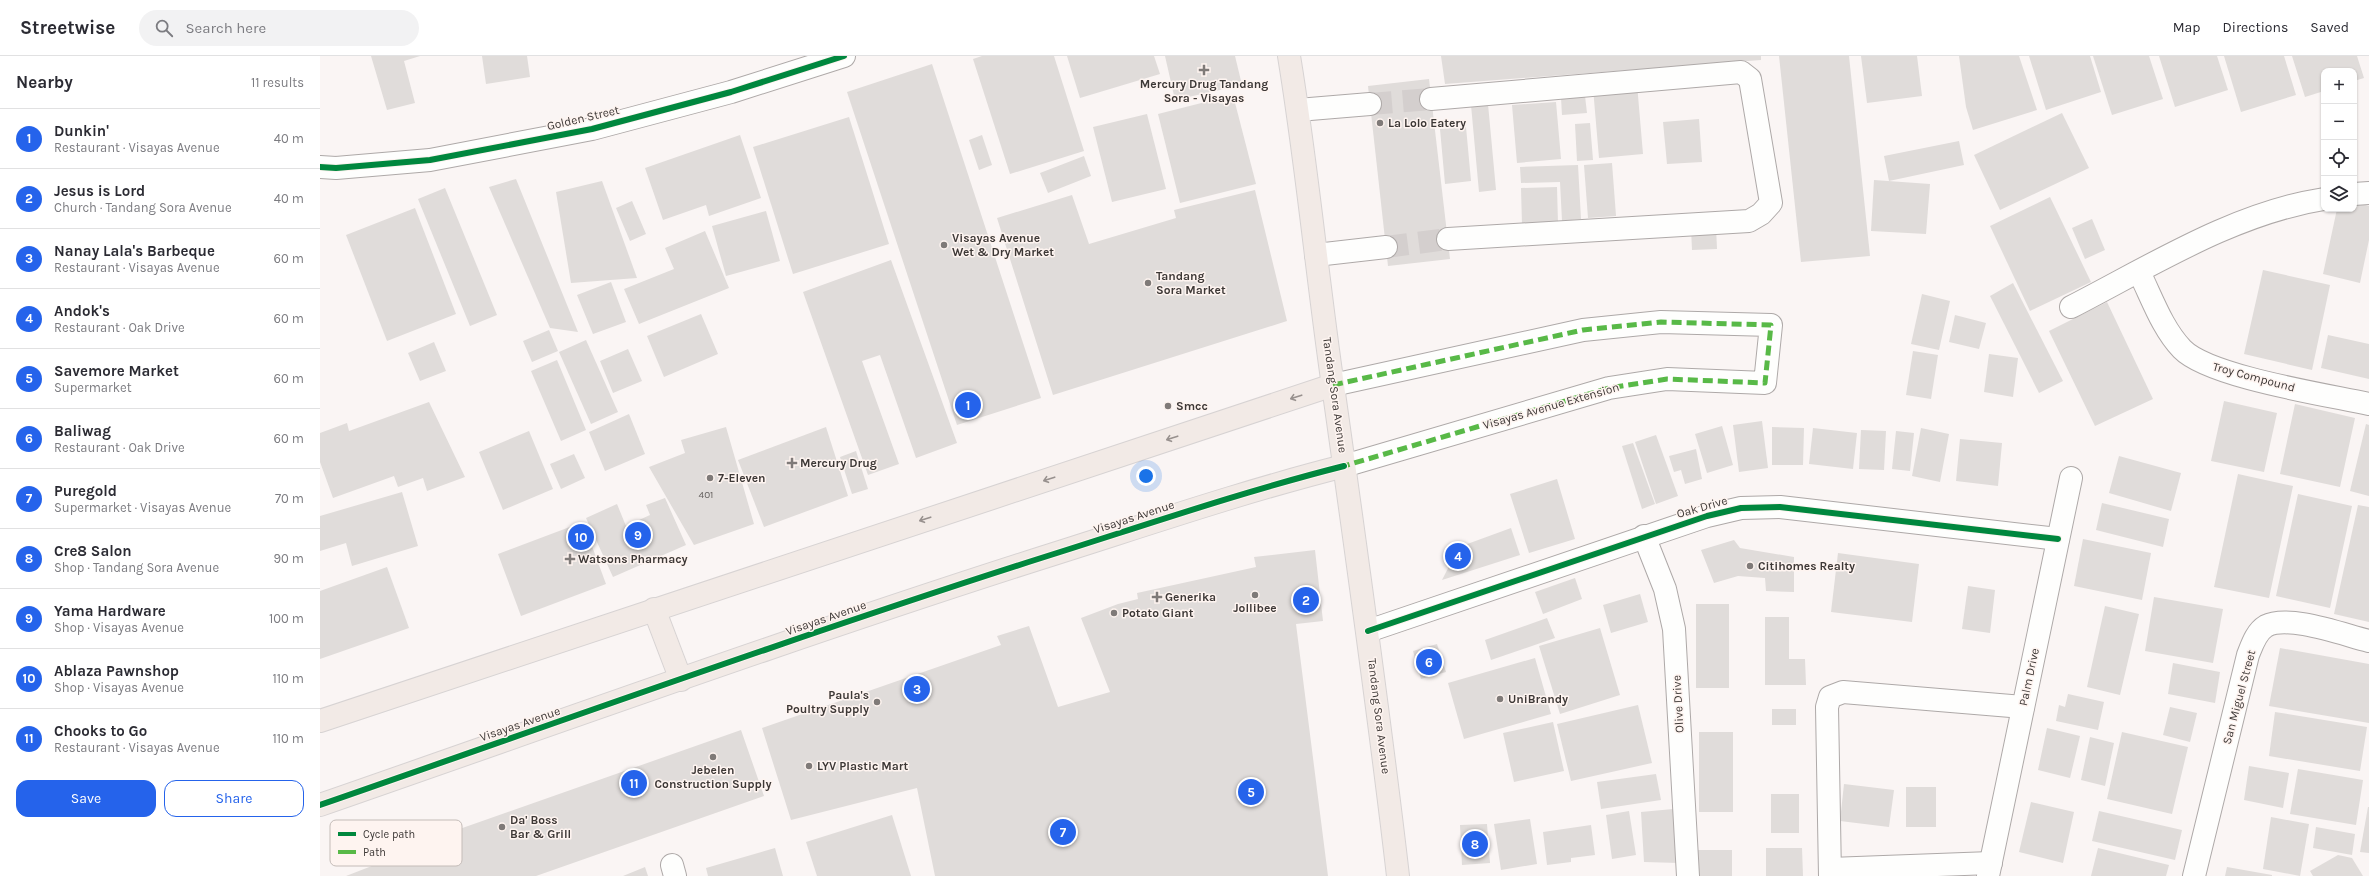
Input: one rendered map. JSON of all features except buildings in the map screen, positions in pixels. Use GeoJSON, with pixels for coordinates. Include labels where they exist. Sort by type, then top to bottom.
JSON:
{"type":"FeatureCollection","features":[{"type":"Feature","properties":{"kind":"main road","name":"Tandang Sora Avenue"},"geometry":{"type":"LineString","coordinates":[[1289,56],[1298,110],[1333,385],[1368,632],[1398,876]]}},
{"type":"Feature","properties":{"kind":"main road"},"geometry":{"type":"LineString","coordinates":[[320,721],[1333,385]]}},
{"type":"Feature","properties":{"kind":"main road","name":"Visayas Avenue"},"geometry":{"type":"LineString","coordinates":[[320,805],[985,576],[1233,497],[1344,466]]}},
{"type":"Feature","properties":{"kind":"main road"},"geometry":{"type":"LineString","coordinates":[[654,609],[681,680]]}},
{"type":"Feature","properties":{"kind":"street","name":"Golden Street"},"geometry":{"type":"LineString","coordinates":[[320,167],[336,168],[430,160],[592,129],[731,92],[844,56]]}},
{"type":"Feature","properties":{"kind":"street"},"geometry":{"type":"LineString","coordinates":[[1431,99],[1741,72],[1750,79],[1771,203],[1761,214],[1749,221],[1448,239]]}},
{"type":"Feature","properties":{"kind":"street"},"geometry":{"type":"LineString","coordinates":[[1298,110],[1370,104]]}},
{"type":"Feature","properties":{"kind":"street"},"geometry":{"type":"LineString","coordinates":[[2357,194],[2369,193]]}},
{"type":"Feature","properties":{"kind":"street"},"geometry":{"type":"LineString","coordinates":[[2071,307],[2192,245],[2260,215],[2321,200]]}},
{"type":"Feature","properties":{"kind":"street"},"geometry":{"type":"LineString","coordinates":[[1316,255],[1386,247]]}},
{"type":"Feature","properties":{"kind":"street","name":"Troy Compound"},"geometry":{"type":"LineString","coordinates":[[2139,272],[2167,330],[2183,350],[2202,362],[2243,376],[2369,404]]}},
{"type":"Feature","properties":{"kind":"street","name":"Visayas Avenue Extension"},"geometry":{"type":"LineString","coordinates":[[1333,385],[1583,330],[1661,322],[1770,325],[1764,383],[1667,379],[1609,388],[1344,466]]}},
{"type":"Feature","properties":{"kind":"street","name":"Palm Drive"},"geometry":{"type":"LineString","coordinates":[[1990,869],[2071,478]]}},
{"type":"Feature","properties":{"kind":"street","name":"Oak Drive"},"geometry":{"type":"LineString","coordinates":[[1368,632],[1644,536],[1707,516],[1741,508],[1780,507],[2058,539]]}},
{"type":"Feature","properties":{"kind":"street","name":"Olive Drive"},"geometry":{"type":"LineString","coordinates":[[1644,536],[1666,589],[1674,629],[1688,876]]}},
{"type":"Feature","properties":{"kind":"street","name":"San Miguel Street"},"geometry":{"type":"LineString","coordinates":[[2194,876],[2248,655],[2255,637],[2265,627],[2278,622],[2297,623],[2369,641]]}},
{"type":"Feature","properties":{"kind":"street"},"geometry":{"type":"LineString","coordinates":[[1990,869],[1830,873],[1827,707],[1830,697],[1843,692],[2023,707]]}},
{"type":"Feature","properties":{"kind":"tunnel"},"geometry":{"type":"LineString","coordinates":[[1370,104],[1431,99]]}},
{"type":"Feature","properties":{"kind":"tunnel"},"geometry":{"type":"LineString","coordinates":[[1386,247],[1448,239]]}},
{"type":"Feature","properties":{"kind":"marked path"},"geometry":{"type":"LineString","coordinates":[[1333,385],[1583,330],[1661,322],[1771,325],[1765,383],[1667,379],[1609,388],[1344,466]]}},
{"type":"Feature","properties":{"kind":"cycle path"},"geometry":{"type":"LineString","coordinates":[[320,167],[336,168],[430,160],[592,129],[731,92],[844,56]]}},
{"type":"Feature","properties":{"kind":"cycle path"},"geometry":{"type":"LineString","coordinates":[[320,805],[678,680],[948,588],[1229,498],[1344,466]]}},
{"type":"Feature","properties":{"kind":"cycle path"},"geometry":{"type":"LineString","coordinates":[[1368,631],[1707,516],[1741,508],[1780,507],[2058,539]]}},
{"type":"Feature","properties":{"kind":"place","name":"Mercury Drug Tandang Sora - Visayas"},"geometry":{"type":"Point","coordinates":[1204,70]}},
{"type":"Feature","properties":{"kind":"place","name":"La Lolo Eatery"},"geometry":{"type":"Point","coordinates":[1380,123]}},
{"type":"Feature","properties":{"kind":"place","name":"Visayas Avenue Wet & Dry Market"},"geometry":{"type":"Point","coordinates":[944,245]}},
{"type":"Feature","properties":{"kind":"place","name":"Tandang Sora Market"},"geometry":{"type":"Point","coordinates":[1148,283]}},
{"type":"Feature","properties":{"kind":"place","name":"Dunkin'"},"geometry":{"type":"Point","coordinates":[968,405]}},
{"type":"Feature","properties":{"kind":"place","name":"Smcc"},"geometry":{"type":"Point","coordinates":[1168,406]}},
{"type":"Feature","properties":{"kind":"place","name":"Mercury Drug"},"geometry":{"type":"Point","coordinates":[792,463]}},
{"type":"Feature","properties":{"kind":"place","name":"7-Eleven"},"geometry":{"type":"Point","coordinates":[710,478]}},
{"type":"Feature","properties":{"kind":"place","name":"Yama Hardware"},"geometry":{"type":"Point","coordinates":[638,535]}},
{"type":"Feature","properties":{"kind":"place","name":"Ablaza Pawnshop"},"geometry":{"type":"Point","coordinates":[581,537]}},
{"type":"Feature","properties":{"kind":"place","name":"Andok's"},"geometry":{"type":"Point","coordinates":[1458,556]}},
{"type":"Feature","properties":{"kind":"place","name":"Watsons Pharmacy"},"geometry":{"type":"Point","coordinates":[570,559]}},
{"type":"Feature","properties":{"kind":"place","name":"Citihomes Realty"},"geometry":{"type":"Point","coordinates":[1750,566]}},
{"type":"Feature","properties":{"kind":"place","name":"Jollibee"},"geometry":{"type":"Point","coordinates":[1255,595]}},
{"type":"Feature","properties":{"kind":"place","name":"Generika"},"geometry":{"type":"Point","coordinates":[1157,597]}},
{"type":"Feature","properties":{"kind":"place","name":"Jesus is Lord"},"geometry":{"type":"Point","coordinates":[1306,600]}},
{"type":"Feature","properties":{"kind":"place","name":"Potato Giant"},"geometry":{"type":"Point","coordinates":[1114,613]}},
{"type":"Feature","properties":{"kind":"place","name":"Baliwag"},"geometry":{"type":"Point","coordinates":[1429,662]}},
{"type":"Feature","properties":{"kind":"place","name":"Nanay Lala's Barbeque"},"geometry":{"type":"Point","coordinates":[917,689]}},
{"type":"Feature","properties":{"kind":"place","name":"UniBrandy"},"geometry":{"type":"Point","coordinates":[1500,699]}},
{"type":"Feature","properties":{"kind":"place","name":"Paula's Poultry Supply"},"geometry":{"type":"Point","coordinates":[877,702]}},
{"type":"Feature","properties":{"kind":"place","name":"Jebelen Construction Supply"},"geometry":{"type":"Point","coordinates":[713,757]}},
{"type":"Feature","properties":{"kind":"place","name":"LYV Plastic Mart"},"geometry":{"type":"Point","coordinates":[809,766]}},
{"type":"Feature","properties":{"kind":"place","name":"Chooks to Go"},"geometry":{"type":"Point","coordinates":[634,783]}},
{"type":"Feature","properties":{"kind":"place","name":"Savemore Market"},"geometry":{"type":"Point","coordinates":[1251,792]}},
{"type":"Feature","properties":{"kind":"place","name":"Da' Boss Bar & Grill"},"geometry":{"type":"Point","coordinates":[502,827]}},
{"type":"Feature","properties":{"kind":"place","name":"Puregold"},"geometry":{"type":"Point","coordinates":[1063,832]}},
{"type":"Feature","properties":{"kind":"place","name":"Cre8 Salon"},"geometry":{"type":"Point","coordinates":[1475,844]}}]}
